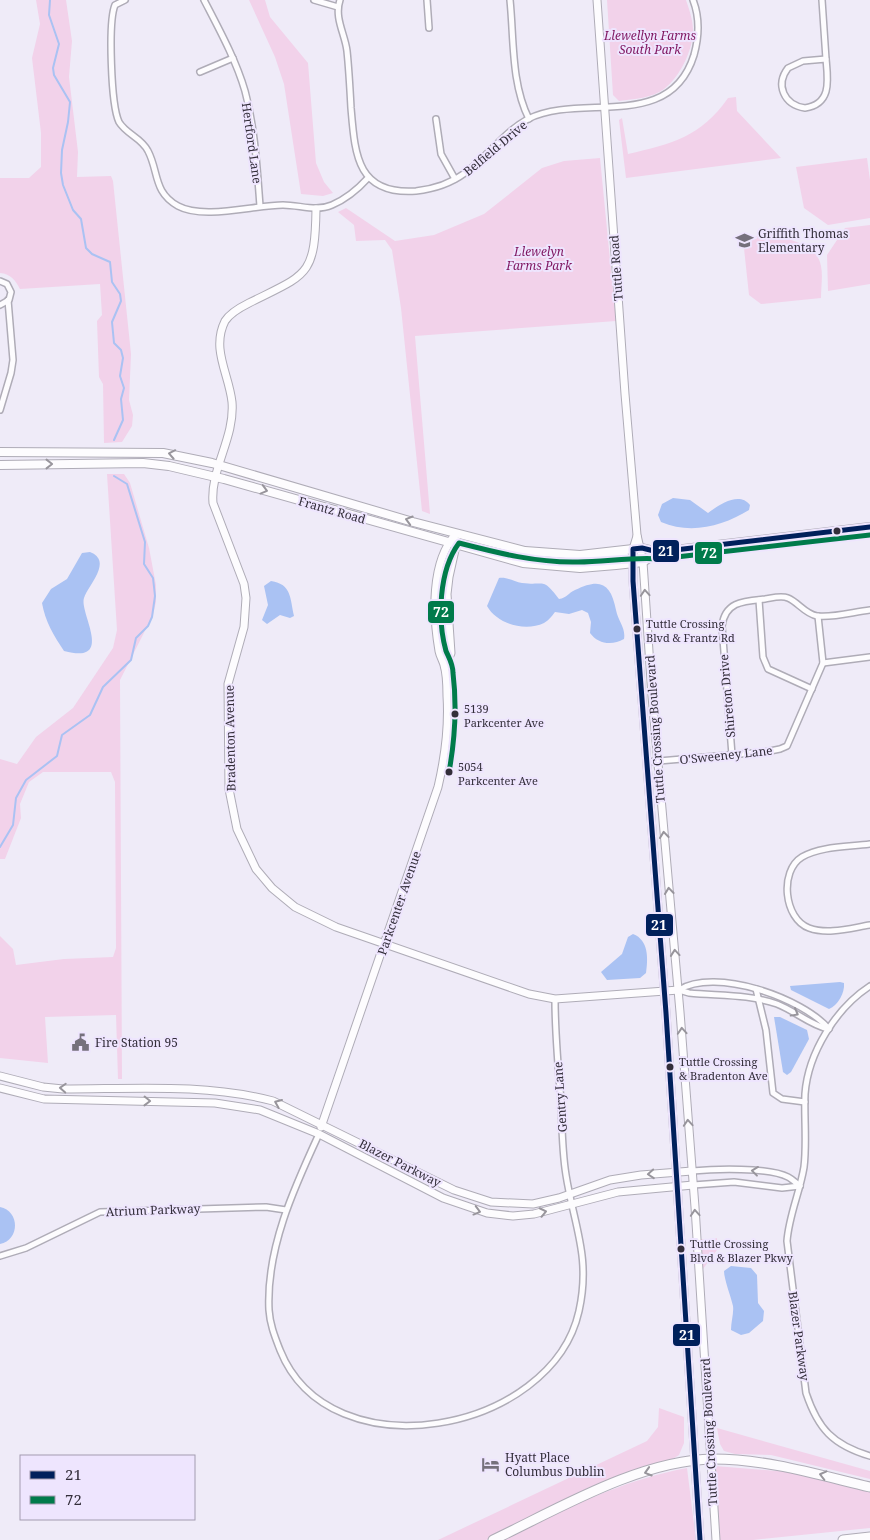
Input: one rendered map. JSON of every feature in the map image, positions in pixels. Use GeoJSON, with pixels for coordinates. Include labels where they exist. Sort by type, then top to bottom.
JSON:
{"type":"FeatureCollection","features":[{"type":"Feature","properties":{"kind":"highway"},"geometry":{"type":"LineString","coordinates":[[494,1540],[614,1483],[676,1464],[695,1461],[711,1459],[784,1467],[870,1487]]}},
{"type":"Feature","properties":{"kind":"highway"},"geometry":{"type":"LineString","coordinates":[[842,1540],[870,1537]]}},
{"type":"Feature","properties":{"kind":"main road","name":"Frantz Road"},"geometry":{"type":"LineString","coordinates":[[0,452],[144,451],[181,456],[220,465],[456,534],[525,551],[552,554],[580,555],[636,550],[658,552],[870,527]]}},
{"type":"Feature","properties":{"kind":"main road","name":"Frantz Road"},"geometry":{"type":"LineString","coordinates":[[0,464],[143,463],[169,466],[217,477],[523,563],[580,568],[644,562],[658,552]]}},
{"type":"Feature","properties":{"kind":"main road"},"geometry":{"type":"LineString","coordinates":[[557,567],[636,550]]}},
{"type":"Feature","properties":{"kind":"street"},"geometry":{"type":"LineString","coordinates":[[125,0],[116,6],[111,22],[115,111],[120,123],[145,145],[150,153],[156,180],[164,193],[178,206],[199,211],[260,206],[290,205],[316,209],[332,206],[358,189],[368,178],[356,156],[347,49],[340,28],[338,6],[340,0]]}},
{"type":"Feature","properties":{"kind":"street","name":"Hertford Lane"},"geometry":{"type":"LineString","coordinates":[[204,0],[233,58],[245,91],[255,142],[260,206]]}},
{"type":"Feature","properties":{"kind":"street"},"geometry":{"type":"LineString","coordinates":[[314,0],[338,6]]}},
{"type":"Feature","properties":{"kind":"street"},"geometry":{"type":"LineString","coordinates":[[427,0],[429,28]]}},
{"type":"Feature","properties":{"kind":"street"},"geometry":{"type":"LineString","coordinates":[[510,0],[518,87],[522,105],[529,119]]}},
{"type":"Feature","properties":{"kind":"street","name":"Tuttle Road"},"geometry":{"type":"LineString","coordinates":[[596,0],[637,535]]}},
{"type":"Feature","properties":{"kind":"street","name":"Belfield Drive"},"geometry":{"type":"LineString","coordinates":[[368,178],[375,184],[399,192],[430,190],[455,180],[529,119],[558,111],[604,108],[648,102],[667,93],[684,76],[691,62],[698,31],[696,9],[693,0]]}},
{"type":"Feature","properties":{"kind":"street"},"geometry":{"type":"LineString","coordinates":[[822,0],[826,59],[828,89],[817,105],[805,108],[788,101],[781,84],[788,68],[803,61],[826,59]]}},
{"type":"Feature","properties":{"kind":"street"},"geometry":{"type":"LineString","coordinates":[[200,72],[233,58]]}},
{"type":"Feature","properties":{"kind":"street"},"geometry":{"type":"LineString","coordinates":[[436,119],[442,154],[455,180]]}},
{"type":"Feature","properties":{"kind":"street","name":"Bradenton Avenue"},"geometry":{"type":"LineString","coordinates":[[316,209],[315,246],[308,268],[292,282],[241,307],[226,319],[219,336],[220,355],[232,402],[230,431],[213,498],[214,510],[244,584],[246,603],[244,627],[228,684],[229,789],[236,829],[256,869],[272,888],[295,907],[336,927],[529,994],[555,999],[664,992],[678,990],[688,984],[700,983],[756,989],[801,1006],[820,1018],[829,1029]]}},
{"type":"Feature","properties":{"kind":"street"},"geometry":{"type":"LineString","coordinates":[[0,281],[10,288],[8,300],[12,360],[11,373],[0,410]]}},
{"type":"Feature","properties":{"kind":"street"},"geometry":{"type":"LineString","coordinates":[[0,305],[8,300]]}},
{"type":"Feature","properties":{"kind":"street","name":"Parkcenter Avenue"},"geometry":{"type":"LineString","coordinates":[[319,1134],[440,779],[447,737],[445,667],[439,652],[436,604],[438,576],[447,543],[456,534]]}},
{"type":"Feature","properties":{"kind":"street","name":"Parkcenter Avenue"},"geometry":{"type":"LineString","coordinates":[[445,667],[451,652],[447,594],[449,577],[458,546],[456,534]]}},
{"type":"Feature","properties":{"kind":"street","name":"Tuttle Crossing Boulevard"},"geometry":{"type":"LineString","coordinates":[[637,535],[633,563],[677,1172],[700,1540]]}},
{"type":"Feature","properties":{"kind":"street","name":"Tuttle Crossing Boulevard"},"geometry":{"type":"LineString","coordinates":[[636,550],[644,562],[658,762],[692,1171],[716,1540]]}},
{"type":"Feature","properties":{"kind":"street"},"geometry":{"type":"LineString","coordinates":[[812,689],[768,669],[763,657],[759,600],[786,597],[807,612],[818,616],[870,610]]}},
{"type":"Feature","properties":{"kind":"street","name":"Shireton Drive"},"geometry":{"type":"LineString","coordinates":[[732,755],[722,626],[723,617],[728,609],[741,602],[759,600]]}},
{"type":"Feature","properties":{"kind":"street"},"geometry":{"type":"LineString","coordinates":[[818,616],[824,663],[870,657]]}},
{"type":"Feature","properties":{"kind":"street","name":"O'Sweeney Lane"},"geometry":{"type":"LineString","coordinates":[[647,762],[732,755],[780,749],[787,746],[824,663]]}},
{"type":"Feature","properties":{"kind":"street"},"geometry":{"type":"LineString","coordinates":[[870,844],[807,854],[794,864],[788,884],[790,905],[799,923],[810,928],[826,931],[870,925]]}},
{"type":"Feature","properties":{"kind":"street","name":"Blazer Parkway"},"geometry":{"type":"LineString","coordinates":[[870,986],[849,1002],[829,1029],[808,1075],[805,1102],[804,1164],[788,1228],[787,1241],[806,1392],[812,1409],[823,1429],[837,1442],[854,1451],[870,1456]]}},
{"type":"Feature","properties":{"kind":"street"},"geometry":{"type":"LineString","coordinates":[[756,989],[766,1030],[773,1093],[782,1099],[805,1102]]}},
{"type":"Feature","properties":{"kind":"street","name":"Bradenton Avenue"},"geometry":{"type":"LineString","coordinates":[[678,990],[689,993],[759,998],[787,1008],[817,1027],[829,1029]]}},
{"type":"Feature","properties":{"kind":"street","name":"Gentry Lane"},"geometry":{"type":"LineString","coordinates":[[319,1134],[286,1210],[273,1264],[269,1296],[272,1330],[284,1359],[303,1385],[333,1408],[363,1420],[404,1426],[446,1422],[485,1410],[522,1392],[550,1369],[573,1330],[583,1290],[583,1245],[566,1174],[555,999]]}},
{"type":"Feature","properties":{"kind":"street","name":"Blazer Parkway"},"geometry":{"type":"LineString","coordinates":[[0,1076],[43,1087],[216,1090],[247,1094],[273,1101],[322,1123],[448,1187],[475,1198],[514,1204],[533,1204],[616,1179],[692,1171],[763,1172],[787,1176],[800,1186]]}},
{"type":"Feature","properties":{"kind":"street","name":"Blazer Parkway"},"geometry":{"type":"LineString","coordinates":[[0,1088],[53,1100],[215,1103],[266,1112],[319,1134],[443,1198],[471,1210],[513,1216],[534,1214],[618,1192],[734,1182],[782,1188],[800,1186]]}},
{"type":"Feature","properties":{"kind":"street","name":"Atrium Parkway"},"geometry":{"type":"LineString","coordinates":[[0,1256],[26,1248],[100,1212],[266,1207],[286,1210]]}},
{"type":"Feature","properties":{"kind":"green space"},"geometry":{"type":"Polygon","coordinates":[[[36,0],[66,0],[72,41],[69,77],[78,152],[77,177],[111,176],[113,181],[131,354],[129,400],[133,415],[132,426],[122,442],[104,443],[103,384],[99,377],[97,321],[102,315],[100,284],[20,289],[12,278],[0,273],[0,178],[29,178],[41,167],[41,133],[32,58],[40,24],[36,0]]]}},
{"type":"Feature","properties":{"kind":"green space"},"geometry":{"type":"Polygon","coordinates":[[[249,0],[265,0],[270,17],[308,63],[316,163],[324,182],[333,193],[323,196],[301,194],[284,84],[275,57],[249,0]]]}},
{"type":"Feature","properties":{"kind":"green space","name":"Llewellyn Farms South Park"},"geometry":{"type":"Polygon","coordinates":[[[607,0],[686,0],[693,26],[691,46],[675,78],[664,89],[643,98],[619,101],[613,95],[607,0]]]}},
{"type":"Feature","properties":{"kind":"green space"},"geometry":{"type":"Polygon","coordinates":[[[736,97],[737,111],[781,158],[626,178],[619,120],[622,118],[628,154],[658,147],[684,137],[707,122],[728,98],[736,97]]]}},
{"type":"Feature","properties":{"kind":"green space","name":"Llewelyn Farms Park"},"geometry":{"type":"Polygon","coordinates":[[[600,158],[616,321],[415,336],[430,514],[422,511],[401,308],[392,250],[385,240],[356,241],[354,225],[338,212],[346,208],[395,241],[434,235],[484,214],[542,168],[564,161],[600,158]]]}},
{"type":"Feature","properties":{"kind":"green space"},"geometry":{"type":"Polygon","coordinates":[[[867,158],[870,180],[870,218],[828,225],[804,208],[796,167],[867,158]]]}},
{"type":"Feature","properties":{"kind":"green space"},"geometry":{"type":"Polygon","coordinates":[[[870,225],[870,284],[828,291],[827,255],[845,228],[870,225]]]}},
{"type":"Feature","properties":{"kind":"green space"},"geometry":{"type":"Polygon","coordinates":[[[770,234],[808,248],[819,259],[822,278],[821,298],[761,304],[749,295],[743,239],[770,234]]]}},
{"type":"Feature","properties":{"kind":"green space"},"geometry":{"type":"Polygon","coordinates":[[[107,474],[124,474],[130,483],[149,548],[156,585],[156,602],[153,615],[120,680],[122,1079],[118,1079],[116,1015],[45,1017],[48,1063],[0,1058],[0,936],[13,949],[16,965],[64,959],[113,957],[116,948],[115,782],[111,772],[43,772],[29,782],[20,804],[21,818],[5,859],[0,859],[0,759],[17,764],[36,737],[73,708],[113,648],[117,630],[107,474]]]}},
{"type":"Feature","properties":{"kind":"green space"},"geometry":{"type":"Polygon","coordinates":[[[717,1238],[717,1250],[703,1269],[701,1239],[708,1241],[717,1238]]]}},
{"type":"Feature","properties":{"kind":"green space"},"geometry":{"type":"Polygon","coordinates":[[[659,1408],[684,1417],[684,1443],[679,1455],[671,1460],[626,1473],[590,1487],[486,1540],[438,1540],[647,1441],[658,1427],[659,1408]]]}},
{"type":"Feature","properties":{"kind":"green space"},"geometry":{"type":"Polygon","coordinates":[[[717,1428],[870,1471],[870,1479],[771,1455],[735,1454],[724,1451],[720,1444],[717,1428]]]}},
{"type":"Feature","properties":{"kind":"green space"},"geometry":{"type":"Polygon","coordinates":[[[715,1466],[789,1472],[870,1492],[870,1528],[753,1540],[720,1540],[715,1466]]]}},
{"type":"Feature","properties":{"kind":"green space"},"geometry":{"type":"Polygon","coordinates":[[[687,1468],[696,1540],[501,1540],[615,1488],[663,1473],[687,1468]]]}},
{"type":"Feature","properties":{"kind":"water"},"geometry":{"type":"Polygon","coordinates":[[[673,498],[690,500],[708,513],[723,503],[735,499],[745,501],[750,505],[749,510],[739,516],[718,524],[706,527],[684,528],[661,522],[658,515],[662,504],[673,498]]]}},
{"type":"Feature","properties":{"kind":"water"},"geometry":{"type":"Polygon","coordinates":[[[90,552],[97,556],[100,567],[84,598],[92,635],[92,644],[88,651],[80,653],[64,651],[50,628],[42,603],[51,589],[67,579],[82,553],[90,552]]]}},
{"type":"Feature","properties":{"kind":"water"},"geometry":{"type":"Polygon","coordinates":[[[499,578],[522,583],[546,585],[559,599],[584,586],[592,584],[603,585],[608,589],[614,601],[624,631],[624,639],[615,643],[597,640],[590,633],[591,622],[588,613],[582,610],[569,614],[555,612],[545,622],[537,626],[528,627],[504,622],[497,618],[487,606],[499,578]]]}},
{"type":"Feature","properties":{"kind":"water"},"geometry":{"type":"Polygon","coordinates":[[[271,581],[283,585],[289,593],[294,616],[290,618],[280,615],[267,624],[262,620],[268,605],[264,586],[271,581]]]}},
{"type":"Feature","properties":{"kind":"water"},"geometry":{"type":"Polygon","coordinates":[[[633,934],[645,945],[647,956],[646,973],[640,978],[607,980],[601,972],[622,954],[628,937],[633,934]]]}},
{"type":"Feature","properties":{"kind":"water"},"geometry":{"type":"Polygon","coordinates":[[[844,983],[842,995],[838,1002],[829,1009],[791,990],[790,986],[844,983]]]}},
{"type":"Feature","properties":{"kind":"water"},"geometry":{"type":"Polygon","coordinates":[[[774,1017],[780,1017],[807,1030],[809,1039],[791,1072],[787,1075],[783,1072],[774,1017]]]}},
{"type":"Feature","properties":{"kind":"water"},"geometry":{"type":"Polygon","coordinates":[[[0,1207],[11,1214],[15,1226],[11,1237],[0,1244],[0,1207]]]}},
{"type":"Feature","properties":{"kind":"water"},"geometry":{"type":"Polygon","coordinates":[[[731,1266],[751,1268],[757,1275],[758,1303],[764,1311],[763,1321],[749,1333],[741,1335],[731,1330],[733,1306],[724,1271],[731,1266]]]}},
{"type":"Feature","properties":{"kind":"waterway"},"geometry":{"type":"LineString","coordinates":[[50,0],[49,15],[59,44],[53,68],[54,75],[70,102],[62,150],[61,173],[63,185],[73,210],[81,219],[86,248],[92,254],[110,262],[112,282],[120,294],[121,301],[112,322],[114,343],[121,350],[123,358],[120,376],[124,388],[121,399],[123,420],[114,440]]}},
{"type":"Feature","properties":{"kind":"waterway"},"geometry":{"type":"LineString","coordinates":[[0,847],[13,825],[16,798],[26,780],[57,756],[62,735],[90,715],[103,687],[131,660],[136,638],[148,626],[152,617],[155,596],[153,578],[144,564],[145,542],[127,484],[114,476]]}},
{"type":"Feature","properties":{"kind":"transit line","name":"21"},"geometry":{"type":"LineString","coordinates":[[700,1540],[666,1013],[633,581],[633,549],[642,548],[658,552],[870,527]]}},
{"type":"Feature","properties":{"kind":"transit line","name":"72"},"geometry":{"type":"LineString","coordinates":[[449,772],[454,735],[455,698],[453,670],[443,638],[441,610],[447,567],[459,543],[533,559],[578,562],[659,559],[870,535]]}},
{"type":"Feature","properties":{"kind":"place","name":"Griffith Thomas Elementary"},"geometry":{"type":"Point","coordinates":[744,240]}},
{"type":"Feature","properties":{"kind":"place","name":"Tuttle Crossing Blvd & Frantz Rd"},"geometry":{"type":"Point","coordinates":[637,629]}},
{"type":"Feature","properties":{"kind":"place","name":"5139 Parkcenter Ave"},"geometry":{"type":"Point","coordinates":[455,714]}},
{"type":"Feature","properties":{"kind":"place","name":"5054 Parkcenter Ave"},"geometry":{"type":"Point","coordinates":[449,772]}},
{"type":"Feature","properties":{"kind":"place","name":"Fire Station 95"},"geometry":{"type":"Point","coordinates":[81,1042]}},
{"type":"Feature","properties":{"kind":"place","name":"Tuttle Crossing & Bradenton Ave"},"geometry":{"type":"Point","coordinates":[670,1067]}},
{"type":"Feature","properties":{"kind":"place","name":"Tuttle Crossing Blvd & Blazer Pkwy"},"geometry":{"type":"Point","coordinates":[681,1249]}},
{"type":"Feature","properties":{"kind":"place","name":"Hyatt Place Columbus Dublin"},"geometry":{"type":"Point","coordinates":[491,1464]}}]}
